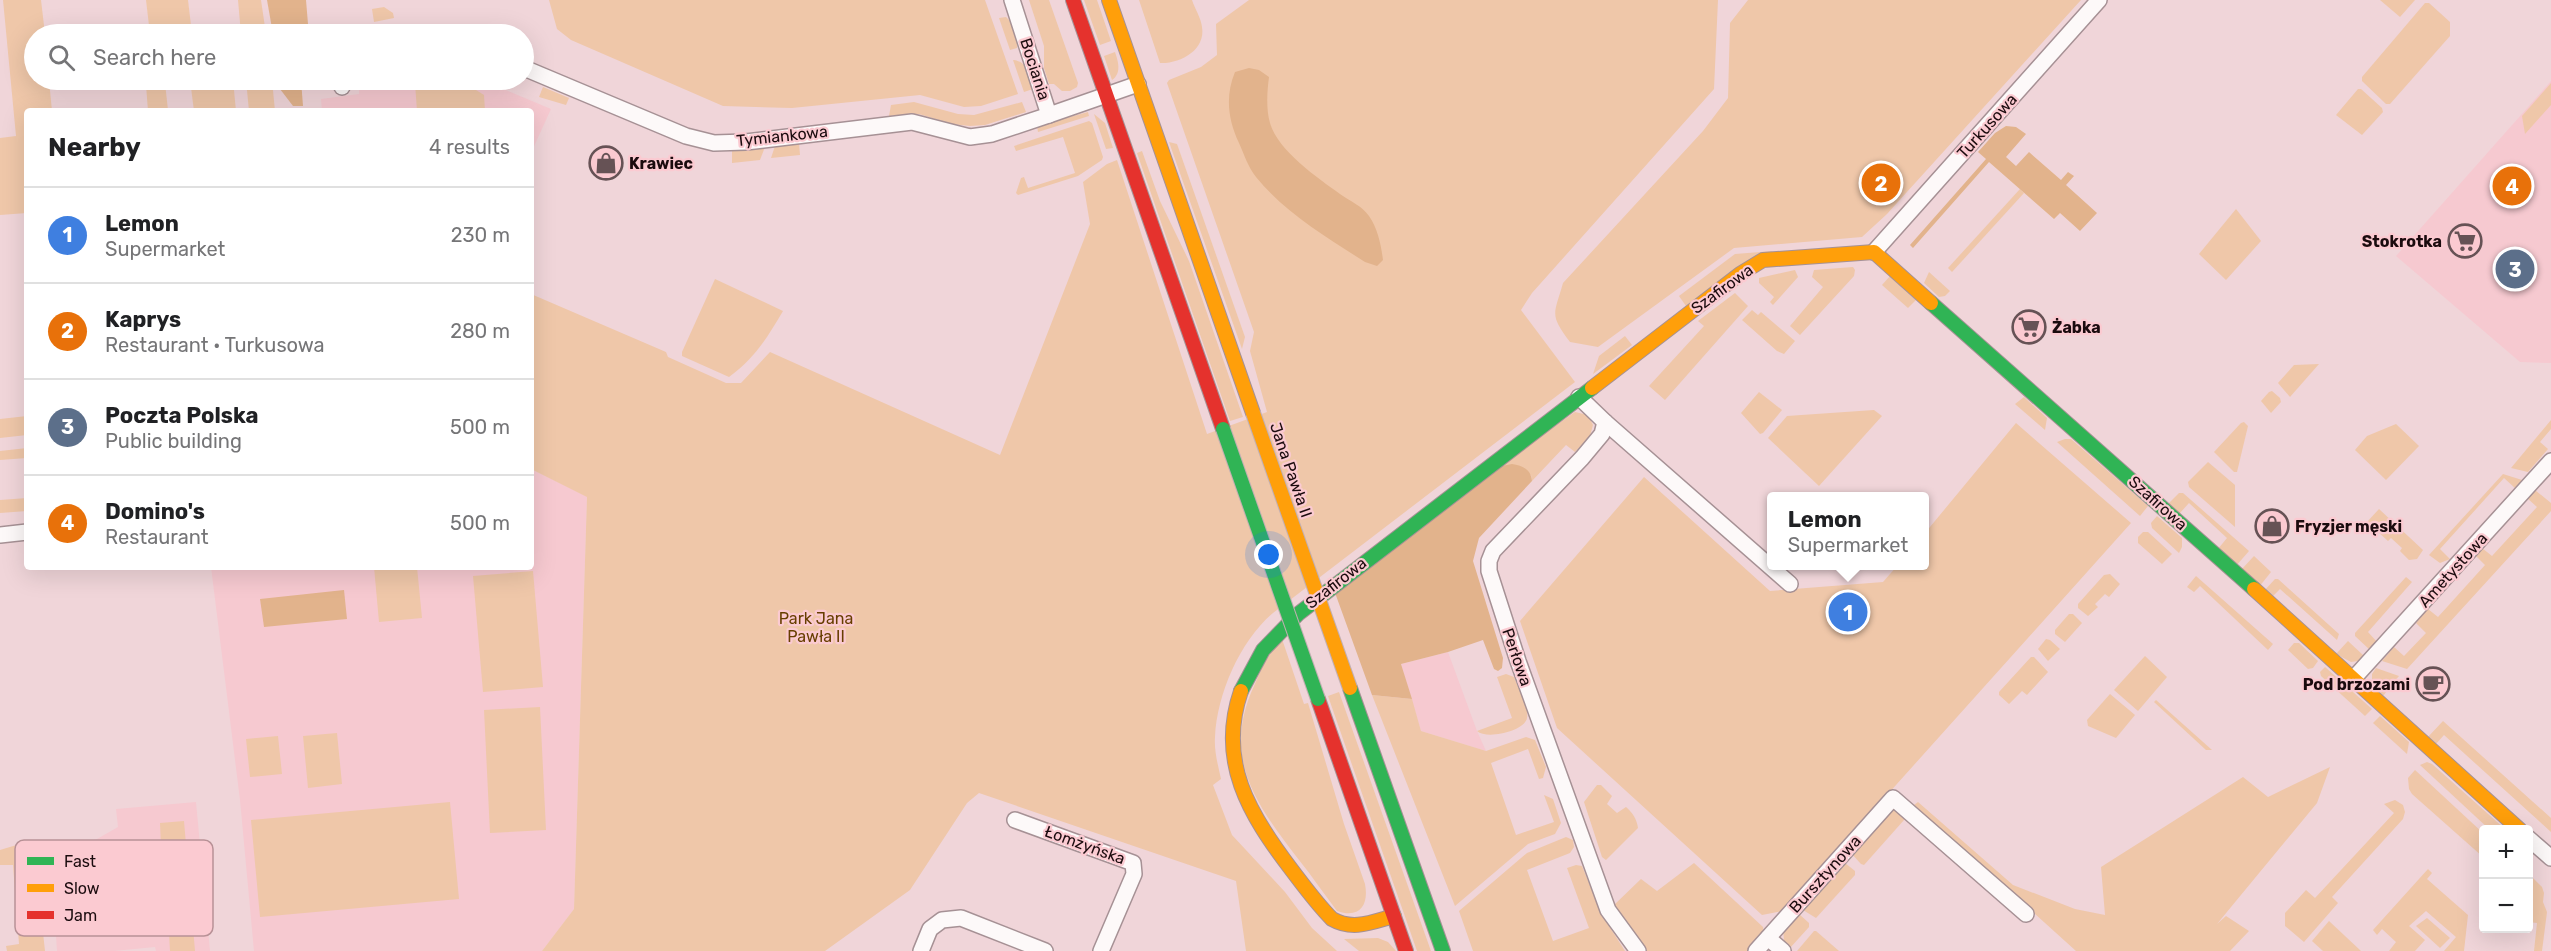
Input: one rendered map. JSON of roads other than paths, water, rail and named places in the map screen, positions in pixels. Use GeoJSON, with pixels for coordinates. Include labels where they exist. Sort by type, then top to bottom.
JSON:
{"type":"FeatureCollection","features":[{"type":"Feature","properties":{"kind":"main road"},"geometry":{"type":"LineString","coordinates":[[1073,0],[1406,951]]}},
{"type":"Feature","properties":{"kind":"main road","name":"Jana Pawła II"},"geometry":{"type":"LineString","coordinates":[[1109,0],[1443,951]]}},
{"type":"Feature","properties":{"kind":"main road","name":"Szafirowa"},"geometry":{"type":"LineString","coordinates":[[1394,916],[1353,927],[1337,923],[1274,844],[1255,816],[1235,767],[1232,743],[1233,720],[1240,696],[1257,659],[1271,639],[1294,616],[1740,274],[1763,260],[1874,252],[2354,678],[2515,825]]}},
{"type":"Feature","properties":{"kind":"street","name":"Bociania"},"geometry":{"type":"LineString","coordinates":[[1012,0],[1049,115],[1138,84]]}},
{"type":"Feature","properties":{"kind":"street","name":"Turkusowa"},"geometry":{"type":"LineString","coordinates":[[1874,252],[2099,0]]}},
{"type":"Feature","properties":{"kind":"street","name":"Tymiankowa"},"geometry":{"type":"LineString","coordinates":[[534,72],[686,136],[714,142],[746,142],[912,122],[970,137],[992,134],[1049,115]]}},
{"type":"Feature","properties":{"kind":"street"},"geometry":{"type":"LineString","coordinates":[[1579,397],[1767,564]]}},
{"type":"Feature","properties":{"kind":"street","name":"Perłowa"},"geometry":{"type":"LineString","coordinates":[[1605,422],[1602,434],[1582,458],[1493,551],[1489,561],[1489,571],[1518,661],[1608,910],[1638,951]]}},
{"type":"Feature","properties":{"kind":"street","name":"Ametystowa"},"geometry":{"type":"LineString","coordinates":[[2354,678],[2548,472]]}},
{"type":"Feature","properties":{"kind":"street"},"geometry":{"type":"LineString","coordinates":[[0,535],[24,532]]}},
{"type":"Feature","properties":{"kind":"street"},"geometry":{"type":"LineString","coordinates":[[1774,570],[1790,584]]}},
{"type":"Feature","properties":{"kind":"street","name":"Bursztynowa"},"geometry":{"type":"LineString","coordinates":[[1756,951],[1893,798],[2026,914]]}},
{"type":"Feature","properties":{"kind":"street","name":"Łomżyńska"},"geometry":{"type":"LineString","coordinates":[[1015,820],[1133,863],[1134,874],[1101,951]]}},
{"type":"Feature","properties":{"kind":"street"},"geometry":{"type":"LineString","coordinates":[[2533,842],[2551,858]]}},
{"type":"Feature","properties":{"kind":"street"},"geometry":{"type":"LineString","coordinates":[[921,951],[930,929],[942,920],[961,918],[1045,951]]}},
{"type":"Feature","properties":{"kind":"street"},"geometry":{"type":"LineString","coordinates":[[1768,938],[1783,951]]}},
{"type":"Feature","properties":{"kind":"place","name":"Krawiec"},"geometry":{"type":"Point","coordinates":[606,163]}},
{"type":"Feature","properties":{"kind":"place","name":"Kaprys"},"geometry":{"type":"Point","coordinates":[1881,183]}},
{"type":"Feature","properties":{"kind":"place","name":"Domino's"},"geometry":{"type":"Point","coordinates":[2512,186]}},
{"type":"Feature","properties":{"kind":"place","name":"Stokrotka"},"geometry":{"type":"Point","coordinates":[2465,241]}},
{"type":"Feature","properties":{"kind":"place","name":"Poczta Polska"},"geometry":{"type":"Point","coordinates":[2515,269]}},
{"type":"Feature","properties":{"kind":"place","name":"Żabka"},"geometry":{"type":"Point","coordinates":[2029,327]}},
{"type":"Feature","properties":{"kind":"place","name":"Fryzjer męski"},"geometry":{"type":"Point","coordinates":[2272,526]}},
{"type":"Feature","properties":{"kind":"place","name":"Lemon"},"geometry":{"type":"Point","coordinates":[1848,612]}},
{"type":"Feature","properties":{"kind":"place","name":"Pod brzozami"},"geometry":{"type":"Point","coordinates":[2433,684]}},
{"type":"Feature","properties":{"kind":"park label","name":"Park Jana Pawła II"},"geometry":{"type":"Point","coordinates":[816,627]}}]}
